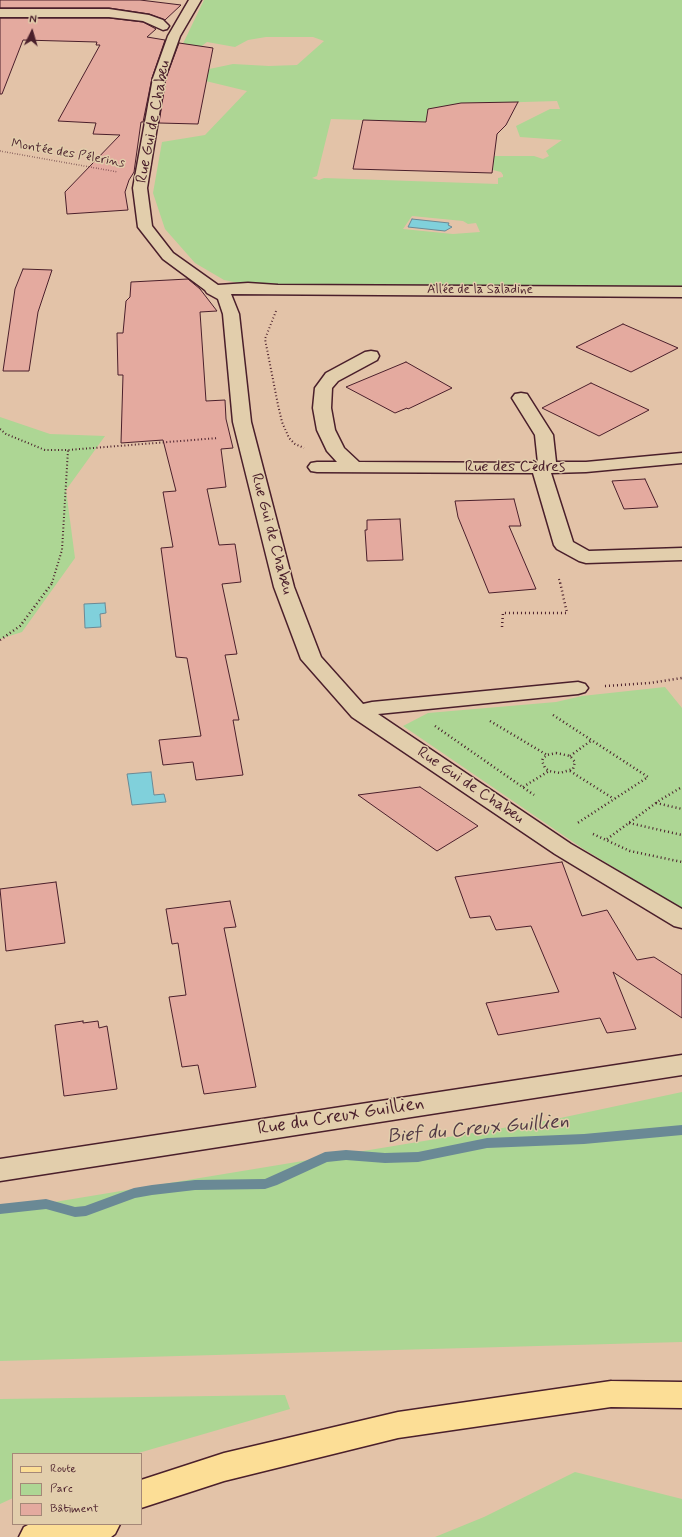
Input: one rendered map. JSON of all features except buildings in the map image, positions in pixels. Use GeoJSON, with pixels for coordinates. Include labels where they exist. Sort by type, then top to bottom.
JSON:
{"type":"FeatureCollection","features":[{"type":"Feature","properties":{"kind":"main road"},"geometry":{"type":"LineString","coordinates":[[142,1494],[224,1467],[398,1425],[611,1394],[682,1395]]}},
{"type":"Feature","properties":{"kind":"main road"},"geometry":{"type":"LineString","coordinates":[[142,1506],[224,1467]]}},
{"type":"Feature","properties":{"kind":"main road"},"geometry":{"type":"LineString","coordinates":[[35,1537],[63,1525]]}},
{"type":"Feature","properties":{"kind":"main road"},"geometry":{"type":"LineString","coordinates":[[81,1537],[102,1525]]}},
{"type":"Feature","properties":{"kind":"street","name":"Rue Gui de Chabeu"},"geometry":{"type":"LineString","coordinates":[[195,0],[174,36],[159,78],[144,176],[140,188],[145,227],[168,256],[219,293],[231,314],[242,422],[284,587],[310,659],[360,712],[563,849],[682,920]]}},
{"type":"Feature","properties":{"kind":"street"},"geometry":{"type":"LineString","coordinates":[[0,13],[109,13],[145,18],[159,23],[162,26]]}},
{"type":"Feature","properties":{"kind":"street","name":"Allée de la Saladine"},"geometry":{"type":"LineString","coordinates":[[219,293],[278,290],[682,292]]}},
{"type":"Feature","properties":{"kind":"street"},"geometry":{"type":"LineString","coordinates":[[350,467],[336,451],[326,430],[322,408],[324,388],[332,377],[371,356]]}},
{"type":"Feature","properties":{"kind":"street"},"geometry":{"type":"LineString","coordinates":[[521,398],[544,435],[545,468],[564,545],[586,557],[682,554]]}},
{"type":"Feature","properties":{"kind":"street","name":"Rue des Cèdres"},"geometry":{"type":"LineString","coordinates":[[317,467],[586,467],[682,458]]}},
{"type":"Feature","properties":{"kind":"street"},"geometry":{"type":"LineString","coordinates":[[360,712],[372,708],[578,688]]}},
{"type":"Feature","properties":{"kind":"street","name":"Rue du Creux Guillien"},"geometry":{"type":"LineString","coordinates":[[0,1170],[682,1064]]}},
{"type":"Feature","properties":{"kind":"path","name":"Montée des Pélerins"},"geometry":{"type":"LineString","coordinates":[[0,151],[118,172]]}},
{"type":"Feature","properties":{"kind":"path"},"geometry":{"type":"LineString","coordinates":[[277,310],[265,339],[282,422],[289,438],[295,444],[350,467]]}},
{"type":"Feature","properties":{"kind":"path"},"geometry":{"type":"LineString","coordinates":[[0,429],[6,434],[45,450],[68,450],[246,436]]}},
{"type":"Feature","properties":{"kind":"path"},"geometry":{"type":"LineString","coordinates":[[0,640],[20,626],[52,584],[62,550],[68,450]]}},
{"type":"Feature","properties":{"kind":"path"},"geometry":{"type":"LineString","coordinates":[[502,627],[503,613],[568,613],[559,579]]}},
{"type":"Feature","properties":{"kind":"path"},"geometry":{"type":"LineString","coordinates":[[578,688],[650,683],[682,678]]}},
{"type":"Feature","properties":{"kind":"path"},"geometry":{"type":"LineString","coordinates":[[546,711],[648,777],[576,824]]}},
{"type":"Feature","properties":{"kind":"path"},"geometry":{"type":"LineString","coordinates":[[489,720],[547,755]]}},
{"type":"Feature","properties":{"kind":"path"},"geometry":{"type":"LineString","coordinates":[[438,722],[432,725],[534,795]]}},
{"type":"Feature","properties":{"kind":"path"},"geometry":{"type":"LineString","coordinates":[[570,756],[592,740]]}},
{"type":"Feature","properties":{"kind":"path"},"geometry":{"type":"LineString","coordinates":[[556,753],[570,756],[573,759],[574,766],[570,771],[560,774],[548,771],[542,765],[542,761],[547,755],[556,753]]}},
{"type":"Feature","properties":{"kind":"path"},"geometry":{"type":"LineString","coordinates":[[523,787],[548,771]]}},
{"type":"Feature","properties":{"kind":"path"},"geometry":{"type":"LineString","coordinates":[[570,771],[614,799]]}},
{"type":"Feature","properties":{"kind":"path"},"geometry":{"type":"LineString","coordinates":[[607,840],[655,803],[682,787]]}},
{"type":"Feature","properties":{"kind":"path"},"geometry":{"type":"LineString","coordinates":[[655,803],[682,809]]}},
{"type":"Feature","properties":{"kind":"path"},"geometry":{"type":"LineString","coordinates":[[570,820],[582,828]]}},
{"type":"Feature","properties":{"kind":"path"},"geometry":{"type":"LineString","coordinates":[[629,823],[682,835]]}},
{"type":"Feature","properties":{"kind":"path"},"geometry":{"type":"LineString","coordinates":[[588,833],[630,850],[682,862]]}},
{"type":"Feature","properties":{"kind":"green space"},"geometry":{"type":"Polygon","coordinates":[[[204,0],[682,0],[682,286],[254,286],[224,280],[195,263],[165,229],[153,193],[162,142],[205,135],[247,91],[185,76],[195,72],[233,64],[269,66],[297,65],[324,41],[313,37],[266,37],[248,40],[235,47],[207,42],[194,52],[177,56],[204,0]],[[557,101],[458,104],[428,109],[426,122],[331,119],[317,176],[312,178],[319,180],[324,178],[498,184],[498,178],[503,177],[503,175],[501,172],[493,170],[494,156],[534,156],[543,159],[549,156],[546,151],[562,140],[520,137],[516,126],[550,109],[560,109],[557,101]],[[412,216],[403,229],[453,234],[480,232],[476,223],[468,224],[463,221],[412,216]]]}},
{"type":"Feature","properties":{"kind":"green space"},"geometry":{"type":"Polygon","coordinates":[[[0,417],[50,434],[105,436],[66,490],[75,558],[22,632],[0,639],[0,417]]]}},
{"type":"Feature","properties":{"kind":"green space"},"geometry":{"type":"Polygon","coordinates":[[[665,687],[682,708],[682,909],[582,848],[403,726],[428,713],[556,702],[582,696],[665,687]]]}},
{"type":"Feature","properties":{"kind":"green space"},"geometry":{"type":"Polygon","coordinates":[[[682,1092],[682,1342],[0,1361],[0,1211],[551,1120],[682,1092]]]}},
{"type":"Feature","properties":{"kind":"green space"},"geometry":{"type":"Polygon","coordinates":[[[285,1395],[290,1409],[138,1453],[12,1453],[12,1498],[0,1504],[0,1399],[285,1395]]]}},
{"type":"Feature","properties":{"kind":"green space"},"geometry":{"type":"Polygon","coordinates":[[[575,1472],[682,1499],[682,1537],[435,1537],[484,1517],[575,1472]]]}},
{"type":"Feature","properties":{"kind":"water"},"geometry":{"type":"Polygon","coordinates":[[[412,219],[449,223],[448,225],[452,227],[445,231],[408,227],[412,219]]]}},
{"type":"Feature","properties":{"kind":"water"},"geometry":{"type":"Polygon","coordinates":[[[105,603],[106,613],[100,614],[101,627],[85,628],[84,604],[105,603]]]}},
{"type":"Feature","properties":{"kind":"water"},"geometry":{"type":"Polygon","coordinates":[[[151,772],[154,795],[164,794],[166,802],[132,805],[127,774],[151,772]]]}},
{"type":"Feature","properties":{"kind":"waterway","name":"Bief du Creux Guillien"},"geometry":{"type":"LineString","coordinates":[[0,1209],[46,1204],[75,1212],[86,1211],[134,1193],[152,1190],[195,1185],[265,1184],[273,1182],[325,1157],[346,1155],[385,1158],[418,1157],[487,1143],[584,1139],[682,1130]]}}]}
